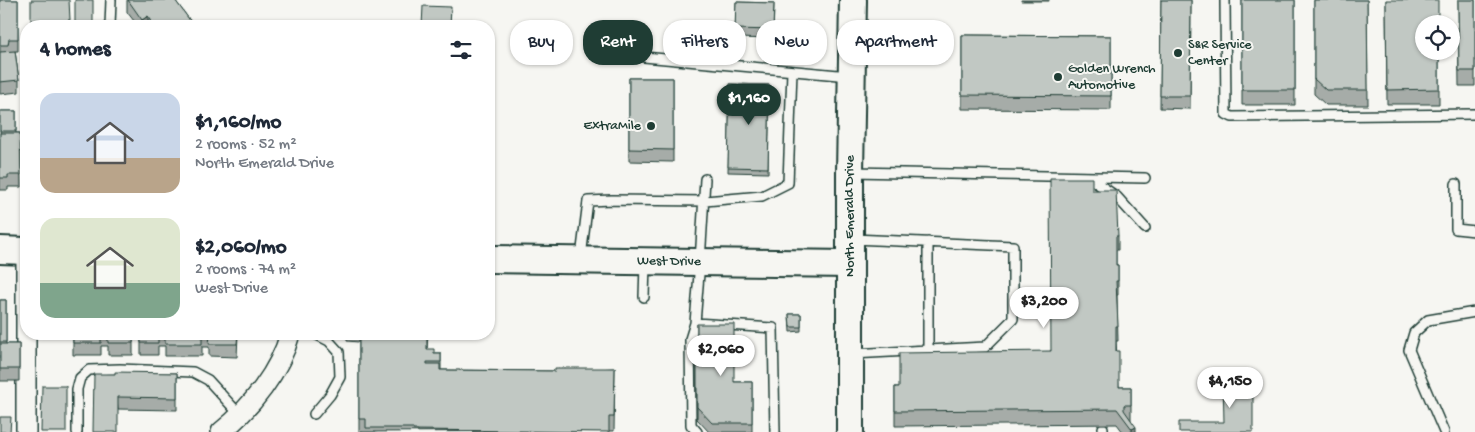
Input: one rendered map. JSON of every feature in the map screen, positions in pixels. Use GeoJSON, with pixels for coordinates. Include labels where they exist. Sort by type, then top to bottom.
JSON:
{"type":"FeatureCollection","features":[{"type":"Feature","properties":{"kind":"main road","name":"North Emerald Drive"},"geometry":{"type":"LineString","coordinates":[[850,432],[850,172],[853,0]]}},
{"type":"Feature","properties":{"kind":"main road"},"geometry":{"type":"LineString","coordinates":[[0,250],[20,251]]}},
{"type":"Feature","properties":{"kind":"main road","name":"West Drive"},"geometry":{"type":"LineString","coordinates":[[495,259],[700,262],[850,252]]}},
{"type":"Feature","properties":{"kind":"street"},"geometry":{"type":"LineString","coordinates":[[26,340],[26,432]]}},
{"type":"Feature","properties":{"kind":"street"},"geometry":{"type":"LineString","coordinates":[[221,432],[241,415],[261,391],[285,350],[288,340]]}},
{"type":"Feature","properties":{"kind":"lane"},"geometry":{"type":"LineString","coordinates":[[110,20],[111,0]]}},
{"type":"Feature","properties":{"kind":"lane"},"geometry":{"type":"LineString","coordinates":[[1225,0],[1226,114],[1232,117],[1475,114]]}},
{"type":"Feature","properties":{"kind":"lane"},"geometry":{"type":"LineString","coordinates":[[653,58],[852,76]]}},
{"type":"Feature","properties":{"kind":"lane"},"geometry":{"type":"LineString","coordinates":[[580,260],[588,201],[704,201],[762,196],[788,183],[792,71]]}},
{"type":"Feature","properties":{"kind":"lane"},"geometry":{"type":"LineString","coordinates":[[850,172],[1087,181],[1145,178]]}},
{"type":"Feature","properties":{"kind":"lane"},"geometry":{"type":"LineString","coordinates":[[697,432],[692,425],[690,339],[695,323],[705,179]]}},
{"type":"Feature","properties":{"kind":"lane"},"geometry":{"type":"LineString","coordinates":[[1087,181],[1117,198],[1145,228]]}},
{"type":"Feature","properties":{"kind":"lane"},"geometry":{"type":"LineString","coordinates":[[1456,184],[1456,229],[1475,231]]}},
{"type":"Feature","properties":{"kind":"lane"},"geometry":{"type":"LineString","coordinates":[[849,354],[985,347],[1013,319],[1013,246],[928,242],[850,252]]}},
{"type":"Feature","properties":{"kind":"lane"},"geometry":{"type":"LineString","coordinates":[[928,242],[928,350]]}},
{"type":"Feature","properties":{"kind":"lane"},"geometry":{"type":"LineString","coordinates":[[644,297],[645,261]]}},
{"type":"Feature","properties":{"kind":"lane"},"geometry":{"type":"LineString","coordinates":[[1444,432],[1409,350],[1414,333],[1428,320],[1475,312]]}},
{"type":"Feature","properties":{"kind":"lane"},"geometry":{"type":"LineString","coordinates":[[695,323],[773,328],[775,432]]}},
{"type":"Feature","properties":{"kind":"lane"},"geometry":{"type":"LineString","coordinates":[[314,414],[330,395],[340,377],[339,352],[327,340]]}},
{"type":"Feature","properties":{"kind":"lane"},"geometry":{"type":"LineString","coordinates":[[77,432],[80,378],[89,370],[120,368],[193,372],[208,380],[241,415]]}},
{"type":"Feature","properties":{"kind":"building"},"geometry":{"type":"Polygon","coordinates":[[[0,0],[18,0],[18,39],[9,39],[8,45],[0,45],[0,0]]]}},
{"type":"Feature","properties":{"kind":"building"},"geometry":{"type":"Polygon","coordinates":[[[31,0],[69,0],[70,20],[31,20],[31,0]]]}},
{"type":"Feature","properties":{"kind":"building"},"geometry":{"type":"Polygon","coordinates":[[[75,0],[93,0],[93,20],[75,20],[75,0]]]}},
{"type":"Feature","properties":{"kind":"building"},"geometry":{"type":"Polygon","coordinates":[[[128,0],[175,0],[190,20],[151,20],[148,16],[142,20],[128,0]]]}},
{"type":"Feature","properties":{"kind":"building"},"geometry":{"type":"Polygon","coordinates":[[[1161,0],[1191,0],[1190,96],[1160,96],[1161,0]]]}},
{"type":"Feature","properties":{"kind":"building"},"geometry":{"type":"Polygon","coordinates":[[[1242,0],[1295,0],[1295,90],[1242,90],[1242,0]]]}},
{"type":"Feature","properties":{"kind":"building"},"geometry":{"type":"Polygon","coordinates":[[[1314,0],[1367,0],[1368,90],[1326,90],[1314,79],[1314,0]]]}},
{"type":"Feature","properties":{"kind":"building"},"geometry":{"type":"Polygon","coordinates":[[[1386,0],[1438,0],[1438,15],[1415,15],[1415,60],[1439,60],[1439,89],[1387,90],[1386,0]]]}},
{"type":"Feature","properties":{"kind":"building"},"geometry":{"type":"Polygon","coordinates":[[[1458,0],[1475,0],[1475,71],[1459,71],[1460,15],[1458,15],[1458,0]]]}},
{"type":"Feature","properties":{"kind":"building"},"geometry":{"type":"Polygon","coordinates":[[[736,2],[774,3],[773,20],[756,20],[756,30],[746,29],[746,20],[735,20],[736,2]]]}},
{"type":"Feature","properties":{"kind":"building"},"geometry":{"type":"Polygon","coordinates":[[[423,6],[451,7],[450,20],[422,20],[423,6]]]}},
{"type":"Feature","properties":{"kind":"building"},"geometry":{"type":"Polygon","coordinates":[[[962,35],[1111,36],[1111,96],[962,95],[962,35]]]}},
{"type":"Feature","properties":{"kind":"building"},"geometry":{"type":"Polygon","coordinates":[[[15,51],[19,80],[0,82],[0,52],[15,51]]]}},
{"type":"Feature","properties":{"kind":"building","name":"ExtraMile"},"geometry":{"type":"Polygon","coordinates":[[[629,78],[673,78],[673,150],[629,149],[629,78]]]}},
{"type":"Feature","properties":{"kind":"building"},"geometry":{"type":"Polygon","coordinates":[[[730,84],[770,85],[768,168],[728,167],[730,84]]]}},
{"type":"Feature","properties":{"kind":"building"},"geometry":{"type":"Polygon","coordinates":[[[0,111],[16,111],[16,131],[0,131],[0,111]]]}},
{"type":"Feature","properties":{"kind":"building"},"geometry":{"type":"Polygon","coordinates":[[[0,133],[20,133],[20,175],[8,175],[8,178],[0,178],[0,133]]]}},
{"type":"Feature","properties":{"kind":"building"},"geometry":{"type":"Polygon","coordinates":[[[1050,178],[1092,178],[1092,190],[1116,190],[1118,326],[1116,326],[1116,351],[1119,351],[1119,387],[1131,387],[1131,405],[1124,405],[1124,410],[1136,427],[1132,429],[1117,409],[895,411],[895,387],[899,387],[899,353],[1051,351],[1050,178]]]}},
{"type":"Feature","properties":{"kind":"building"},"geometry":{"type":"Polygon","coordinates":[[[0,300],[6,300],[6,342],[0,342],[0,300]]]}},
{"type":"Feature","properties":{"kind":"building"},"geometry":{"type":"Polygon","coordinates":[[[789,314],[801,314],[801,327],[790,327],[789,314]]]}},
{"type":"Feature","properties":{"kind":"building"},"geometry":{"type":"Polygon","coordinates":[[[697,324],[734,324],[734,382],[752,382],[752,423],[712,423],[697,407],[697,324]]]}},
{"type":"Feature","properties":{"kind":"building"},"geometry":{"type":"Polygon","coordinates":[[[73,340],[101,340],[101,343],[73,343],[73,340]]]}},
{"type":"Feature","properties":{"kind":"building"},"geometry":{"type":"Polygon","coordinates":[[[108,340],[133,340],[133,343],[108,343],[108,340]]]}},
{"type":"Feature","properties":{"kind":"building"},"geometry":{"type":"Polygon","coordinates":[[[141,340],[158,340],[158,343],[141,343],[141,340]]]}},
{"type":"Feature","properties":{"kind":"building"},"geometry":{"type":"Polygon","coordinates":[[[165,340],[202,340],[202,344],[165,344],[165,340]]]}},
{"type":"Feature","properties":{"kind":"building"},"geometry":{"type":"Polygon","coordinates":[[[209,340],[237,340],[237,344],[209,344],[209,340]]]}},
{"type":"Feature","properties":{"kind":"building"},"geometry":{"type":"Polygon","coordinates":[[[359,340],[427,340],[427,349],[434,349],[434,353],[441,353],[441,362],[427,362],[427,364],[440,364],[440,370],[555,371],[555,368],[615,368],[614,417],[609,417],[609,432],[366,428],[366,419],[359,419],[359,340]]]}},
{"type":"Feature","properties":{"kind":"building"},"geometry":{"type":"Polygon","coordinates":[[[0,344],[19,344],[19,369],[0,369],[0,344]]]}},
{"type":"Feature","properties":{"kind":"building"},"geometry":{"type":"Polygon","coordinates":[[[115,372],[177,373],[177,398],[118,397],[118,432],[93,432],[94,374],[115,374],[115,372]]]}},
{"type":"Feature","properties":{"kind":"building"},"geometry":{"type":"Polygon","coordinates":[[[1223,377],[1253,377],[1253,432],[1179,432],[1179,422],[1224,422],[1223,377]]]}},
{"type":"Feature","properties":{"kind":"building"},"geometry":{"type":"Polygon","coordinates":[[[42,386],[66,386],[66,432],[41,432],[42,386]]]}},
{"type":"Feature","properties":{"kind":"building"},"geometry":{"type":"Polygon","coordinates":[[[0,417],[11,417],[10,432],[0,432],[0,417]]]}},
{"type":"Feature","properties":{"kind":"place","name":"S&R Service Center"},"geometry":{"type":"Point","coordinates":[1178,53]}},
{"type":"Feature","properties":{"kind":"place","name":"Golden Wrench Automotive"},"geometry":{"type":"Point","coordinates":[1058,77]}},
{"type":"Feature","properties":{"kind":"place","name":"ExtraMile"},"geometry":{"type":"Point","coordinates":[651,126]}}]}
